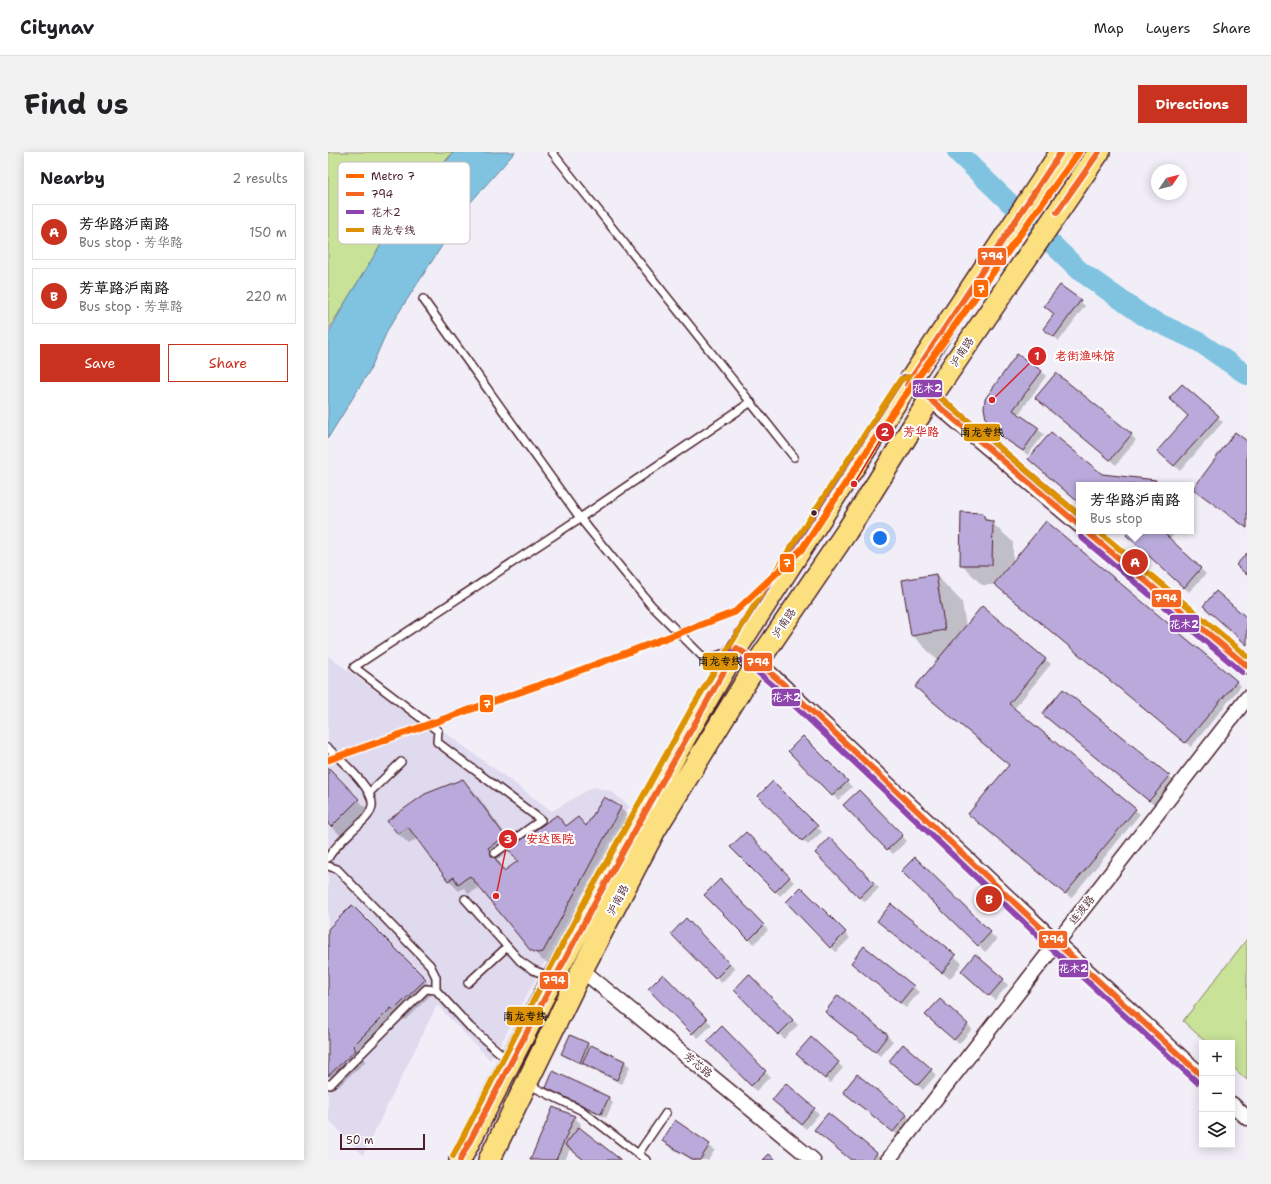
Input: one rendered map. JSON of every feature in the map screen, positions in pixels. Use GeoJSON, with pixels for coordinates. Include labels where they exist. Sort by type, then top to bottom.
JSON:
{"type":"FeatureCollection","features":[{"type":"Feature","properties":{"kind":"main road","name":"沪南路"},"geometry":{"type":"LineString","coordinates":[[460,1160],[553,978],[687,734],[737,648],[907,385],[1061,152]]}},
{"type":"Feature","properties":{"kind":"main road","name":"沪南路"},"geometry":{"type":"LineString","coordinates":[[489,1160],[582,970],[655,830],[758,662],[847,532],[930,399],[1098,152]]}},
{"type":"Feature","properties":{"kind":"street"},"geometry":{"type":"LineString","coordinates":[[907,385],[930,399],[1076,522]]}},
{"type":"Feature","properties":{"kind":"street"},"geometry":{"type":"LineString","coordinates":[[1090,534],[1247,666]]}},
{"type":"Feature","properties":{"kind":"street"},"geometry":{"type":"LineString","coordinates":[[758,662],[1057,943],[1199,1073]]}},
{"type":"Feature","properties":{"kind":"street","name":"连波路"},"geometry":{"type":"LineString","coordinates":[[888,1160],[1247,698]]}},
{"type":"Feature","properties":{"kind":"street","name":"芳芯路"},"geometry":{"type":"LineString","coordinates":[[582,970],[813,1160]]}},
{"type":"Feature","properties":{"kind":"street"},"geometry":{"type":"LineString","coordinates":[[1235,1107],[1247,1118]]}},
{"type":"Feature","properties":{"kind":"lane"},"geometry":{"type":"LineString","coordinates":[[552,152],[794,457]]}},
{"type":"Feature","properties":{"kind":"lane"},"geometry":{"type":"LineString","coordinates":[[423,299],[580,518],[651,605],[706,660],[737,648]]}},
{"type":"Feature","properties":{"kind":"lane"},"geometry":{"type":"LineString","coordinates":[[495,852],[541,820],[437,742],[438,731],[354,667],[580,518],[751,402]]}},
{"type":"Feature","properties":{"kind":"lane"},"geometry":{"type":"LineString","coordinates":[[328,748],[366,787],[372,806],[368,815],[330,850],[328,858]]}},
{"type":"Feature","properties":{"kind":"lane"},"geometry":{"type":"LineString","coordinates":[[369,793],[401,762]]}},
{"type":"Feature","properties":{"kind":"lane"},"geometry":{"type":"LineString","coordinates":[[328,866],[337,869],[430,965],[436,977],[436,990],[470,1028],[510,1062]]}},
{"type":"Feature","properties":{"kind":"lane"},"geometry":{"type":"LineString","coordinates":[[465,899],[520,961],[533,970],[553,978]]}},
{"type":"Feature","properties":{"kind":"lane"},"geometry":{"type":"LineString","coordinates":[[468,983],[507,947]]}},
{"type":"Feature","properties":{"kind":"lane"},"geometry":{"type":"LineString","coordinates":[[328,1084],[426,989],[436,990]]}},
{"type":"Feature","properties":{"kind":"lane"},"geometry":{"type":"LineString","coordinates":[[526,1083],[581,1110],[646,1160]]}},
{"type":"Feature","properties":{"kind":"lane"},"geometry":{"type":"LineString","coordinates":[[638,1154],[666,1113]]}},
{"type":"Feature","properties":{"kind":"shaded area"},"geometry":{"type":"Polygon","coordinates":[[[328,656],[433,732],[443,731],[552,811],[593,787],[611,791],[629,806],[501,1043],[490,1060],[437,1005],[363,1155],[328,1119],[328,656]]]}},
{"type":"Feature","properties":{"kind":"green space"},"geometry":{"type":"Polygon","coordinates":[[[328,152],[453,152],[445,162],[338,162],[338,244],[382,244],[328,330],[328,152]]]}},
{"type":"Feature","properties":{"kind":"green space"},"geometry":{"type":"Polygon","coordinates":[[[1247,939],[1247,1080],[1235,1069],[1235,1040],[1204,1040],[1183,1021],[1247,939]]]}},
{"type":"Feature","properties":{"kind":"water"},"geometry":{"type":"Polygon","coordinates":[[[454,152],[515,152],[470,203],[470,162],[445,162],[454,152]]]}},
{"type":"Feature","properties":{"kind":"water"},"geometry":{"type":"Polygon","coordinates":[[[382,244],[443,244],[388,329],[370,370],[328,438],[328,334],[346,301],[382,244]]]}},
{"type":"Feature","properties":{"kind":"building"},"geometry":{"type":"Polygon","coordinates":[[[1060,285],[1081,300],[1054,337],[1043,329],[1054,314],[1044,306],[1060,285]]]}},
{"type":"Feature","properties":{"kind":"building"},"geometry":{"type":"Polygon","coordinates":[[[1017,354],[1042,371],[1013,410],[1039,428],[1023,451],[993,431],[987,424],[984,408],[985,399],[1017,354]]]}},
{"type":"Feature","properties":{"kind":"building"},"geometry":{"type":"Polygon","coordinates":[[[1056,373],[1132,434],[1110,460],[1035,398],[1056,373]]]}},
{"type":"Feature","properties":{"kind":"building"},"geometry":{"type":"Polygon","coordinates":[[[1182,384],[1219,416],[1174,466],[1157,451],[1188,416],[1169,398],[1182,384]]]}},
{"type":"Feature","properties":{"kind":"building"},"geometry":{"type":"Polygon","coordinates":[[[1051,432],[1102,474],[1156,480],[1155,482],[1076,482],[1076,500],[1028,459],[1051,432]]]}},
{"type":"Feature","properties":{"kind":"building"},"geometry":{"type":"Polygon","coordinates":[[[1235,432],[1247,441],[1247,528],[1194,490],[1194,488],[1235,432]]]}},
{"type":"Feature","properties":{"kind":"building"},"geometry":{"type":"Polygon","coordinates":[[[961,512],[983,513],[985,520],[993,521],[992,565],[960,565],[961,512]]]}},
{"type":"Feature","properties":{"kind":"building"},"geometry":{"type":"Polygon","coordinates":[[[1046,521],[1237,681],[1185,743],[994,584],[1046,521]]]}},
{"type":"Feature","properties":{"kind":"building"},"geometry":{"type":"Polygon","coordinates":[[[1165,534],[1201,568],[1184,588],[1126,535],[1165,534]]]}},
{"type":"Feature","properties":{"kind":"building"},"geometry":{"type":"Polygon","coordinates":[[[1247,553],[1247,575],[1236,565],[1247,553]]]}},
{"type":"Feature","properties":{"kind":"building"},"geometry":{"type":"Polygon","coordinates":[[[936,574],[945,630],[911,636],[902,580],[936,574]]]}},
{"type":"Feature","properties":{"kind":"building"},"geometry":{"type":"Polygon","coordinates":[[[1216,591],[1247,618],[1247,645],[1203,606],[1216,591]]]}},
{"type":"Feature","properties":{"kind":"building"},"geometry":{"type":"Polygon","coordinates":[[[982,606],[1046,659],[1009,704],[1136,809],[1065,894],[968,814],[1009,765],[915,687],[982,606]]]}},
{"type":"Feature","properties":{"kind":"building"},"geometry":{"type":"Polygon","coordinates":[[[1063,689],[1170,776],[1149,801],[1042,714],[1063,689]]]}},
{"type":"Feature","properties":{"kind":"building"},"geometry":{"type":"Polygon","coordinates":[[[803,736],[848,781],[832,796],[788,751],[803,736]]]}},
{"type":"Feature","properties":{"kind":"building"},"geometry":{"type":"Polygon","coordinates":[[[328,767],[359,799],[331,827],[328,824],[328,767]]]}},
{"type":"Feature","properties":{"kind":"building"},"geometry":{"type":"Polygon","coordinates":[[[463,779],[505,836],[488,848],[504,871],[518,861],[508,849],[557,815],[566,826],[578,817],[586,826],[604,797],[621,807],[543,952],[537,953],[530,950],[470,876],[458,884],[454,877],[448,881],[408,827],[398,834],[387,821],[425,794],[463,779]]]}},
{"type":"Feature","properties":{"kind":"building"},"geometry":{"type":"Polygon","coordinates":[[[773,781],[818,826],[802,841],[758,796],[773,781]]]}},
{"type":"Feature","properties":{"kind":"building"},"geometry":{"type":"Polygon","coordinates":[[[859,790],[903,835],[887,850],[843,805],[859,790]]]}},
{"type":"Feature","properties":{"kind":"building"},"geometry":{"type":"Polygon","coordinates":[[[746,832],[790,877],[775,892],[730,847],[746,832]]]}},
{"type":"Feature","properties":{"kind":"building"},"geometry":{"type":"Polygon","coordinates":[[[830,837],[874,883],[859,898],[815,853],[830,837]]]}},
{"type":"Feature","properties":{"kind":"building"},"geometry":{"type":"Polygon","coordinates":[[[915,857],[991,932],[978,946],[901,871],[915,857]]]}},
{"type":"Feature","properties":{"kind":"building"},"geometry":{"type":"Polygon","coordinates":[[[720,879],[764,925],[749,940],[704,895],[720,879]]]}},
{"type":"Feature","properties":{"kind":"building"},"geometry":{"type":"Polygon","coordinates":[[[801,887],[846,932],[830,948],[786,902],[801,887]]]}},
{"type":"Feature","properties":{"kind":"building"},"geometry":{"type":"Polygon","coordinates":[[[891,904],[956,955],[942,973],[877,921],[891,904]]]}},
{"type":"Feature","properties":{"kind":"building"},"geometry":{"type":"Polygon","coordinates":[[[352,905],[426,979],[394,1010],[391,1008],[353,1046],[356,1050],[328,1076],[328,929],[352,905]]]}},
{"type":"Feature","properties":{"kind":"building"},"geometry":{"type":"Polygon","coordinates":[[[686,918],[730,964],[715,979],[671,934],[686,918]]]}},
{"type":"Feature","properties":{"kind":"building"},"geometry":{"type":"Polygon","coordinates":[[[864,946],[914,986],[900,1003],[851,963],[864,946]]]}},
{"type":"Feature","properties":{"kind":"building"},"geometry":{"type":"Polygon","coordinates":[[[975,954],[1004,979],[989,996],[961,971],[975,954]]]}},
{"type":"Feature","properties":{"kind":"building"},"geometry":{"type":"Polygon","coordinates":[[[663,974],[707,1019],[692,1034],[648,989],[663,974]]]}},
{"type":"Feature","properties":{"kind":"building"},"geometry":{"type":"Polygon","coordinates":[[[749,974],[793,1020],[778,1035],[734,990],[749,974]]]}},
{"type":"Feature","properties":{"kind":"building"},"geometry":{"type":"Polygon","coordinates":[[[838,995],[888,1035],[875,1052],[825,1012],[838,995]]]}},
{"type":"Feature","properties":{"kind":"building"},"geometry":{"type":"Polygon","coordinates":[[[940,999],[968,1024],[954,1040],[925,1015],[940,999]]]}},
{"type":"Feature","properties":{"kind":"building"},"geometry":{"type":"Polygon","coordinates":[[[722,1026],[766,1071],[751,1086],[707,1041],[722,1026]]]}},
{"type":"Feature","properties":{"kind":"building"},"geometry":{"type":"Polygon","coordinates":[[[570,1035],[588,1043],[580,1063],[561,1054],[570,1035]]]}},
{"type":"Feature","properties":{"kind":"building"},"geometry":{"type":"Polygon","coordinates":[[[811,1037],[839,1062],[825,1079],[796,1054],[811,1037]]]}},
{"type":"Feature","properties":{"kind":"building"},"geometry":{"type":"Polygon","coordinates":[[[903,1044],[932,1069],[918,1085],[889,1061],[903,1044]]]}},
{"type":"Feature","properties":{"kind":"building"},"geometry":{"type":"Polygon","coordinates":[[[591,1045],[625,1061],[617,1080],[582,1063],[591,1045]]]}},
{"type":"Feature","properties":{"kind":"building"},"geometry":{"type":"Polygon","coordinates":[[[553,1071],[609,1097],[601,1114],[546,1088],[553,1071]]]}},
{"type":"Feature","properties":{"kind":"building"},"geometry":{"type":"Polygon","coordinates":[[[857,1074],[907,1115],[893,1132],[843,1092],[857,1074]]]}},
{"type":"Feature","properties":{"kind":"building"},"geometry":{"type":"Polygon","coordinates":[[[786,1083],[815,1108],[801,1124],[772,1100],[786,1083]]]}},
{"type":"Feature","properties":{"kind":"building"},"geometry":{"type":"Polygon","coordinates":[[[553,1107],[575,1116],[556,1160],[530,1160],[553,1107]]]}},
{"type":"Feature","properties":{"kind":"building"},"geometry":{"type":"Polygon","coordinates":[[[828,1113],[877,1153],[872,1160],[851,1160],[814,1130],[828,1113]]]}},
{"type":"Feature","properties":{"kind":"building"},"geometry":{"type":"Polygon","coordinates":[[[675,1120],[710,1144],[700,1160],[694,1160],[662,1141],[675,1120]]]}},
{"type":"Feature","properties":{"kind":"building"},"geometry":{"type":"Polygon","coordinates":[[[579,1127],[621,1160],[584,1160],[565,1145],[579,1127]]]}},
{"type":"Feature","properties":{"kind":"building"},"geometry":{"type":"Polygon","coordinates":[[[769,1154],[776,1160],[763,1160],[769,1154]]]}},
{"type":"Feature","properties":{"kind":"waterway"},"geometry":{"type":"LineString","coordinates":[[957,152],[1080,271],[1144,316],[1199,342],[1247,375]]}},
{"type":"Feature","properties":{"kind":"metro line","name":"7"},"geometry":{"type":"LineString","coordinates":[[328,760],[554,680],[735,612],[802,549],[891,415],[1079,152]]}},
{"type":"Feature","properties":{"kind":"transit line","name":"794"},"geometry":{"type":"LineString","coordinates":[[1061,152],[907,385],[930,399],[1076,522]]}},
{"type":"Feature","properties":{"kind":"transit line","name":"794"},"geometry":{"type":"LineString","coordinates":[[1057,212],[1099,152]]}},
{"type":"Feature","properties":{"kind":"transit line","name":"花木2"},"geometry":{"type":"LineString","coordinates":[[1076,512],[935,393],[910,378],[904,377],[730,644],[729,650],[732,654],[753,668],[776,688],[1052,949],[1197,1082]]}},
{"type":"Feature","properties":{"kind":"transit line","name":"南龙专线"},"geometry":{"type":"LineString","coordinates":[[453,1156],[586,899],[692,708],[771,578],[901,379],[910,377],[935,393],[1076,512]]}},
{"type":"Feature","properties":{"kind":"transit line","name":"794"},"geometry":{"type":"LineString","coordinates":[[1090,534],[1247,666]]}},
{"type":"Feature","properties":{"kind":"transit line","name":"南龙专线"},"geometry":{"type":"LineString","coordinates":[[1102,534],[1247,656]]}},
{"type":"Feature","properties":{"kind":"transit line","name":"花木2"},"geometry":{"type":"LineString","coordinates":[[1081,537],[1242,672]]}},
{"type":"Feature","properties":{"kind":"transit line","name":"794"},"geometry":{"type":"LineString","coordinates":[[460,1160],[595,902],[737,648],[758,662],[781,682],[1057,943],[1199,1073]]}},
{"type":"Feature","properties":{"kind":"place","name":"老街渔味馆"},"geometry":{"type":"Point","coordinates":[992,400]}},
{"type":"Feature","properties":{"kind":"place","name":"芳华路"},"geometry":{"type":"Point","coordinates":[854,484]}},
{"type":"Feature","properties":{"kind":"place","name":"芳华路沪南路"},"geometry":{"type":"Point","coordinates":[1135,562]}},
{"type":"Feature","properties":{"kind":"place","name":"安达医院"},"geometry":{"type":"Point","coordinates":[496,896]}},
{"type":"Feature","properties":{"kind":"place","name":"芳草路沪南路"},"geometry":{"type":"Point","coordinates":[989,899]}}]}
